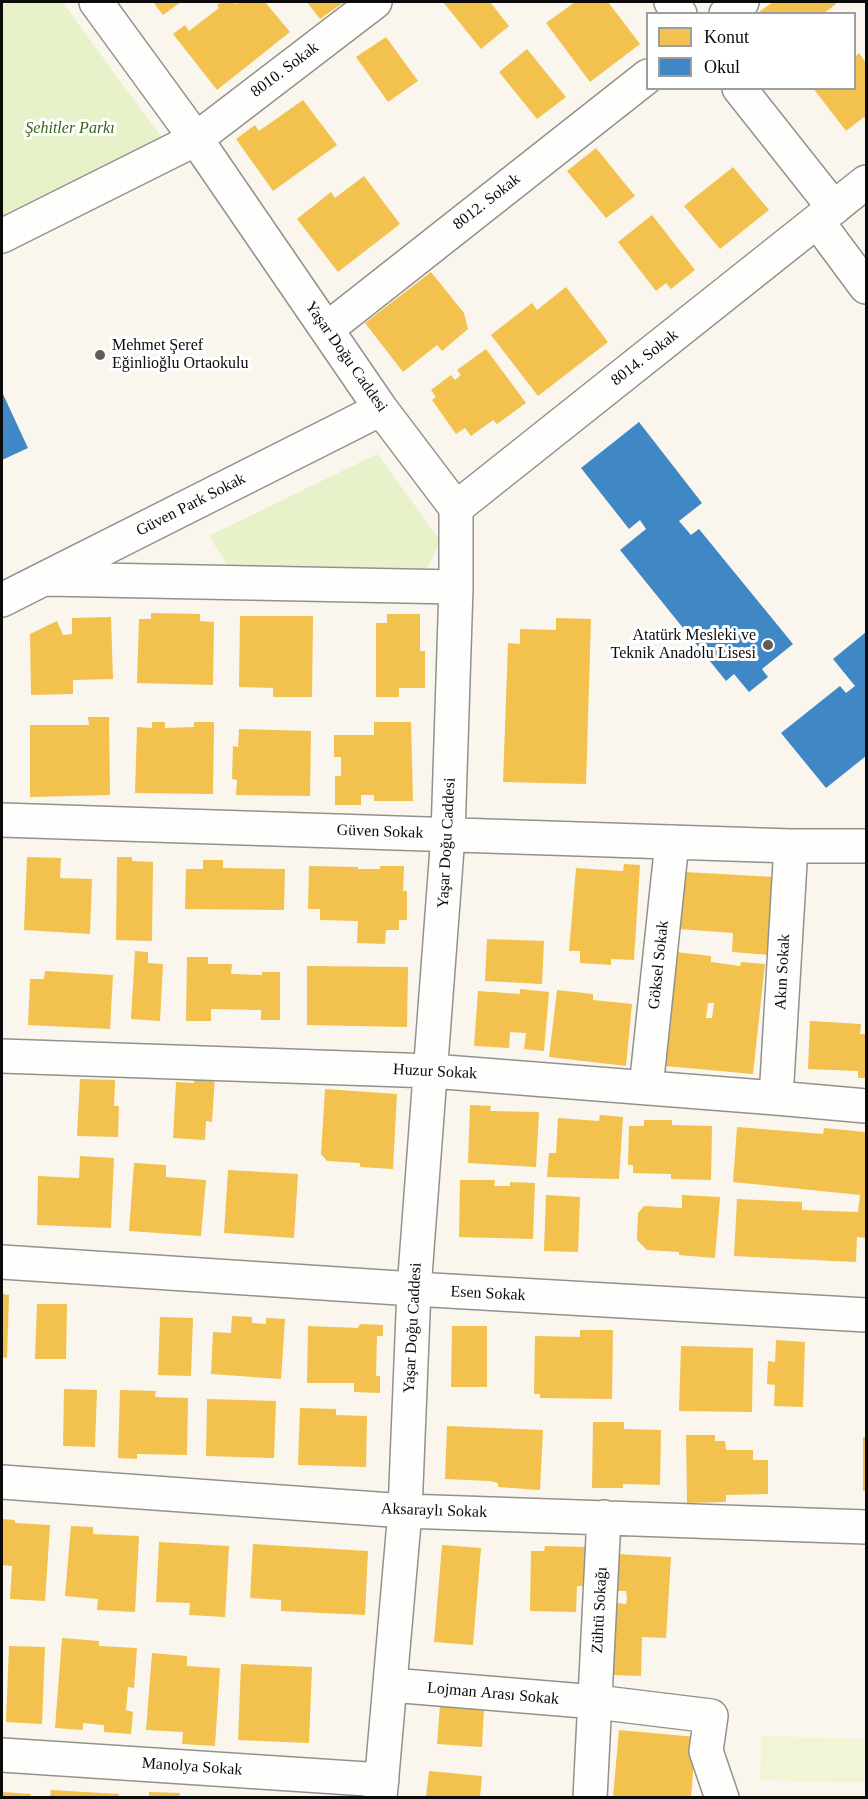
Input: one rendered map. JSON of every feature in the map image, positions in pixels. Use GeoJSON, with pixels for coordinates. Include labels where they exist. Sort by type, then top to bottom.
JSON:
{"type":"FeatureCollection","features":[{"type":"Feature","properties":{"kind":"street","name":"Yaşar Doğu Caddesi"},"geometry":{"type":"LineString","coordinates":[[96,2],[195,139],[381,409],[456,508],[456,587],[448,835],[414,1290],[405,1511],[381,1789]]}},
{"type":"Feature","properties":{"kind":"street","name":"8010. Sokak"},"geometry":{"type":"LineString","coordinates":[[2,237],[195,139],[375,2]]}},
{"type":"Feature","properties":{"kind":"street"},"geometry":{"type":"LineString","coordinates":[[729,12],[742,2]]}},
{"type":"Feature","properties":{"kind":"street","name":"8012. Sokak"},"geometry":{"type":"LineString","coordinates":[[327,329],[646,78]]}},
{"type":"Feature","properties":{"kind":"street"},"geometry":{"type":"LineString","coordinates":[[740,90],[847,203],[867,287]]}},
{"type":"Feature","properties":{"kind":"street","name":"8014. Sokak"},"geometry":{"type":"LineString","coordinates":[[456,508],[847,203]]}},
{"type":"Feature","properties":{"kind":"street","name":"Güven Park Sokak"},"geometry":{"type":"LineString","coordinates":[[2,600],[381,409]]}},
{"type":"Feature","properties":{"kind":"street"},"geometry":{"type":"LineString","coordinates":[[42,579],[456,587]]}},
{"type":"Feature","properties":{"kind":"street","name":"Güven Sokak"},"geometry":{"type":"LineString","coordinates":[[2,820],[791,846],[867,846]]}},
{"type":"Feature","properties":{"kind":"street","name":"Göksel Sokak"},"geometry":{"type":"LineString","coordinates":[[646,1088],[672,842]]}},
{"type":"Feature","properties":{"kind":"street","name":"Akın Sokak"},"geometry":{"type":"LineString","coordinates":[[776,1098],[791,846]]}},
{"type":"Feature","properties":{"kind":"street","name":"Huzur Sokak"},"geometry":{"type":"LineString","coordinates":[[2,1056],[432,1071],[867,1107]]}},
{"type":"Feature","properties":{"kind":"street","name":"Esen Sokak"},"geometry":{"type":"LineString","coordinates":[[2,1262],[414,1290],[867,1315]]}},
{"type":"Feature","properties":{"kind":"street","name":"Aksaraylı Sokak"},"geometry":{"type":"LineString","coordinates":[[2,1482],[405,1511],[867,1527]]}},
{"type":"Feature","properties":{"kind":"street","name":"Zühtü Sokağı"},"geometry":{"type":"LineString","coordinates":[[590,1797],[604,1517]]}},
{"type":"Feature","properties":{"kind":"street","name":"Lojman Arası Sokak"},"geometry":{"type":"LineString","coordinates":[[391,1685],[596,1702],[711,1716],[706,1751],[722,1797]]}},
{"type":"Feature","properties":{"kind":"street","name":"Manolya Sokak"},"geometry":{"type":"LineString","coordinates":[[2,1755],[381,1789]]}},
{"type":"Feature","properties":{"kind":"green space","name":"Şehitler Parkı"},"geometry":{"type":"Polygon","coordinates":[[[2,2],[62,2],[174,154],[2,243],[2,2]]]}},
{"type":"Feature","properties":{"kind":"green space"},"geometry":{"type":"Polygon","coordinates":[[[377,454],[441,541],[425,572],[233,574],[209,536],[377,454]]]}},
{"type":"Feature","properties":{"kind":"green space"},"geometry":{"type":"Polygon","coordinates":[[[762,1736],[865,1739],[864,1783],[760,1780],[762,1736]]]}},
{"type":"Feature","properties":{"kind":"building: Konut"},"geometry":{"type":"Polygon","coordinates":[[[153,2],[181,2],[163,15],[153,2]]]}},
{"type":"Feature","properties":{"kind":"building: Konut"},"geometry":{"type":"Polygon","coordinates":[[[222,2],[236,4],[265,2],[290,32],[217,90],[173,34],[185,25],[189,31],[219,8],[217,5],[222,2]]]}},
{"type":"Feature","properties":{"kind":"building: Konut"},"geometry":{"type":"Polygon","coordinates":[[[307,2],[344,2],[320,19],[307,2]]]}},
{"type":"Feature","properties":{"kind":"building: Konut"},"geometry":{"type":"Polygon","coordinates":[[[443,2],[490,2],[509,26],[481,49],[443,2]]]}},
{"type":"Feature","properties":{"kind":"building: Konut"},"geometry":{"type":"Polygon","coordinates":[[[575,2],[608,2],[640,44],[590,82],[546,23],[575,2]]]}},
{"type":"Feature","properties":{"kind":"building: Konut"},"geometry":{"type":"Polygon","coordinates":[[[773,2],[834,2],[836,4],[826,12],[759,12],[773,2]]]}},
{"type":"Feature","properties":{"kind":"building: Konut"},"geometry":{"type":"Polygon","coordinates":[[[386,37],[418,81],[388,102],[356,57],[386,37]]]}},
{"type":"Feature","properties":{"kind":"building: Konut"},"geometry":{"type":"Polygon","coordinates":[[[527,49],[566,97],[537,119],[499,72],[527,49]]]}},
{"type":"Feature","properties":{"kind":"building: Konut"},"geometry":{"type":"Polygon","coordinates":[[[859,53],[866,63],[866,120],[864,117],[846,131],[815,90],[856,90],[856,56],[859,53]]]}},
{"type":"Feature","properties":{"kind":"building: Konut"},"geometry":{"type":"Polygon","coordinates":[[[303,100],[337,145],[273,191],[236,139],[255,125],[259,131],[303,100]]]}},
{"type":"Feature","properties":{"kind":"building: Konut"},"geometry":{"type":"Polygon","coordinates":[[[596,148],[635,196],[606,218],[567,171],[596,148]]]}},
{"type":"Feature","properties":{"kind":"building: Konut"},"geometry":{"type":"Polygon","coordinates":[[[733,167],[769,210],[720,249],[684,206],[733,167]]]}},
{"type":"Feature","properties":{"kind":"building: Konut"},"geometry":{"type":"Polygon","coordinates":[[[364,176],[400,224],[338,272],[297,219],[331,192],[335,198],[364,176]]]}},
{"type":"Feature","properties":{"kind":"building: Konut"},"geometry":{"type":"Polygon","coordinates":[[[652,215],[695,270],[671,289],[666,283],[656,291],[618,242],[652,215]]]}},
{"type":"Feature","properties":{"kind":"building: Konut"},"geometry":{"type":"Polygon","coordinates":[[[431,272],[464,313],[468,329],[442,351],[437,345],[403,372],[365,323],[431,272]]]}},
{"type":"Feature","properties":{"kind":"building: Konut"},"geometry":{"type":"Polygon","coordinates":[[[566,287],[608,342],[538,396],[491,335],[532,303],[537,310],[566,287]]]}},
{"type":"Feature","properties":{"kind":"building: Konut"},"geometry":{"type":"Polygon","coordinates":[[[486,349],[526,403],[497,424],[493,420],[471,436],[465,428],[456,434],[432,400],[436,397],[431,390],[451,375],[455,380],[461,375],[457,370],[486,349]]]}},
{"type":"Feature","properties":{"kind":"building: Konut"},"geometry":{"type":"Polygon","coordinates":[[[151,613],[200,614],[200,621],[214,622],[213,685],[137,683],[139,619],[151,619],[151,613]]]}},
{"type":"Feature","properties":{"kind":"building: Konut"},"geometry":{"type":"Polygon","coordinates":[[[387,614],[420,614],[420,651],[425,651],[425,688],[399,688],[399,697],[376,697],[376,623],[387,623],[387,614]]]}},
{"type":"Feature","properties":{"kind":"building: Konut"},"geometry":{"type":"Polygon","coordinates":[[[240,616],[313,616],[312,697],[273,697],[273,688],[239,687],[240,616]]]}},
{"type":"Feature","properties":{"kind":"building: Konut"},"geometry":{"type":"Polygon","coordinates":[[[111,617],[113,679],[73,680],[73,694],[31,695],[30,634],[57,621],[63,635],[72,634],[72,618],[111,617]]]}},
{"type":"Feature","properties":{"kind":"building: Konut"},"geometry":{"type":"Polygon","coordinates":[[[556,618],[591,619],[586,784],[503,782],[508,643],[520,644],[520,629],[556,630],[556,618]]]}},
{"type":"Feature","properties":{"kind":"building: Konut"},"geometry":{"type":"Polygon","coordinates":[[[88,717],[109,717],[110,795],[30,797],[30,725],[89,725],[88,717]]]}},
{"type":"Feature","properties":{"kind":"building: Konut"},"geometry":{"type":"Polygon","coordinates":[[[152,722],[165,722],[165,728],[194,727],[194,722],[214,722],[213,794],[135,793],[137,727],[152,728],[152,722]]]}},
{"type":"Feature","properties":{"kind":"building: Konut"},"geometry":{"type":"Polygon","coordinates":[[[374,722],[411,722],[413,801],[374,801],[374,795],[361,795],[361,805],[335,805],[335,776],[341,776],[341,757],[334,757],[334,735],[374,735],[374,722]]]}},
{"type":"Feature","properties":{"kind":"building: Konut"},"geometry":{"type":"Polygon","coordinates":[[[239,729],[311,731],[310,796],[236,795],[237,780],[232,779],[233,746],[238,747],[239,729]]]}},
{"type":"Feature","properties":{"kind":"building: Konut"},"geometry":{"type":"Polygon","coordinates":[[[27,857],[61,858],[60,878],[92,879],[90,934],[24,930],[27,857]]]}},
{"type":"Feature","properties":{"kind":"building: Konut"},"geometry":{"type":"Polygon","coordinates":[[[117,857],[132,857],[132,861],[153,862],[152,941],[116,940],[117,857]]]}},
{"type":"Feature","properties":{"kind":"building: Konut"},"geometry":{"type":"Polygon","coordinates":[[[203,860],[223,860],[223,868],[285,869],[284,910],[185,909],[186,869],[203,869],[203,860]]]}},
{"type":"Feature","properties":{"kind":"building: Konut"},"geometry":{"type":"Polygon","coordinates":[[[624,864],[640,865],[634,960],[611,959],[611,965],[580,963],[580,951],[569,951],[576,868],[623,871],[624,864]]]}},
{"type":"Feature","properties":{"kind":"building: Konut"},"geometry":{"type":"Polygon","coordinates":[[[309,866],[380,869],[380,866],[404,866],[403,891],[407,891],[407,920],[399,920],[399,930],[386,930],[385,944],[357,943],[358,921],[320,920],[320,909],[308,909],[309,866]]]}},
{"type":"Feature","properties":{"kind":"building: Konut"},"geometry":{"type":"Polygon","coordinates":[[[684,872],[775,877],[770,955],[732,952],[733,933],[679,929],[684,872]]]}},
{"type":"Feature","properties":{"kind":"building: Konut"},"geometry":{"type":"Polygon","coordinates":[[[487,939],[544,941],[542,984],[485,981],[487,939]]]}},
{"type":"Feature","properties":{"kind":"building: Konut"},"geometry":{"type":"Polygon","coordinates":[[[135,951],[148,952],[148,963],[163,964],[160,1021],[131,1019],[135,951]]]}},
{"type":"Feature","properties":{"kind":"building: Konut"},"geometry":{"type":"Polygon","coordinates":[[[676,952],[711,956],[711,962],[740,966],[741,962],[765,964],[753,1074],[665,1066],[676,952]],[[708,1003],[706,1018],[712,1018],[714,1003],[708,1003]]]}},
{"type":"Feature","properties":{"kind":"building: Konut"},"geometry":{"type":"Polygon","coordinates":[[[187,957],[208,957],[208,964],[232,964],[231,974],[262,975],[262,972],[280,972],[280,1020],[261,1020],[261,1010],[211,1009],[211,1021],[186,1021],[187,957]]]}},
{"type":"Feature","properties":{"kind":"building: Konut"},"geometry":{"type":"Polygon","coordinates":[[[307,966],[408,967],[407,1027],[307,1025],[307,966]]]}},
{"type":"Feature","properties":{"kind":"building: Konut"},"geometry":{"type":"Polygon","coordinates":[[[45,971],[113,975],[110,1029],[28,1025],[30,979],[44,979],[45,971]]]}},
{"type":"Feature","properties":{"kind":"building: Konut"},"geometry":{"type":"Polygon","coordinates":[[[520,989],[549,992],[544,1051],[524,1049],[526,1033],[510,1032],[509,1048],[474,1046],[478,991],[520,994],[520,989]]]}},
{"type":"Feature","properties":{"kind":"building: Konut"},"geometry":{"type":"Polygon","coordinates":[[[557,990],[593,994],[593,1000],[632,1004],[626,1066],[549,1057],[557,990]]]}},
{"type":"Feature","properties":{"kind":"building: Konut"},"geometry":{"type":"Polygon","coordinates":[[[810,1021],[861,1024],[860,1034],[866,1034],[866,1078],[858,1078],[858,1071],[808,1069],[810,1021]]]}},
{"type":"Feature","properties":{"kind":"building: Konut"},"geometry":{"type":"Polygon","coordinates":[[[195,1076],[215,1077],[212,1122],[206,1121],[205,1140],[173,1138],[176,1082],[194,1083],[195,1076]]]}},
{"type":"Feature","properties":{"kind":"building: Konut"},"geometry":{"type":"Polygon","coordinates":[[[80,1079],[115,1080],[114,1106],[119,1106],[118,1137],[77,1136],[80,1079]]]}},
{"type":"Feature","properties":{"kind":"building: Konut"},"geometry":{"type":"Polygon","coordinates":[[[325,1089],[397,1094],[393,1169],[360,1167],[360,1163],[327,1161],[321,1154],[325,1089]]]}},
{"type":"Feature","properties":{"kind":"building: Konut"},"geometry":{"type":"Polygon","coordinates":[[[470,1105],[491,1106],[490,1111],[539,1112],[536,1167],[468,1163],[470,1105]]]}},
{"type":"Feature","properties":{"kind":"building: Konut"},"geometry":{"type":"Polygon","coordinates":[[[600,1115],[623,1117],[619,1179],[547,1177],[549,1153],[556,1153],[558,1118],[599,1121],[600,1115]]]}},
{"type":"Feature","properties":{"kind":"building: Konut"},"geometry":{"type":"Polygon","coordinates":[[[644,1120],[672,1120],[672,1125],[712,1126],[711,1180],[671,1179],[671,1174],[633,1173],[633,1165],[628,1165],[629,1126],[644,1126],[644,1120]]]}},
{"type":"Feature","properties":{"kind":"building: Konut"},"geometry":{"type":"Polygon","coordinates":[[[737,1127],[823,1134],[824,1128],[865,1132],[866,1238],[857,1237],[856,1262],[734,1256],[737,1199],[802,1202],[802,1210],[858,1212],[860,1195],[733,1182],[737,1127]]]}},
{"type":"Feature","properties":{"kind":"building: Konut"},"geometry":{"type":"Polygon","coordinates":[[[80,1156],[114,1158],[111,1228],[37,1225],[38,1176],[79,1178],[80,1156]]]}},
{"type":"Feature","properties":{"kind":"building: Konut"},"geometry":{"type":"Polygon","coordinates":[[[134,1163],[166,1165],[166,1177],[206,1180],[201,1236],[129,1231],[134,1163]]]}},
{"type":"Feature","properties":{"kind":"building: Konut"},"geometry":{"type":"Polygon","coordinates":[[[228,1170],[298,1174],[294,1238],[224,1233],[228,1170]]]}},
{"type":"Feature","properties":{"kind":"building: Konut"},"geometry":{"type":"Polygon","coordinates":[[[460,1180],[495,1180],[494,1186],[510,1186],[510,1182],[535,1183],[533,1239],[459,1237],[460,1180]]]}},
{"type":"Feature","properties":{"kind":"building: Konut"},"geometry":{"type":"Polygon","coordinates":[[[546,1195],[580,1197],[578,1252],[544,1251],[546,1195]]]}},
{"type":"Feature","properties":{"kind":"building: Konut"},"geometry":{"type":"Polygon","coordinates":[[[682,1195],[720,1197],[715,1258],[647,1250],[637,1240],[638,1213],[644,1206],[682,1208],[682,1195]]]}},
{"type":"Feature","properties":{"kind":"building: Konut"},"geometry":{"type":"Polygon","coordinates":[[[2,1294],[9,1295],[7,1358],[2,1357],[2,1294]]]}},
{"type":"Feature","properties":{"kind":"building: Konut"},"geometry":{"type":"Polygon","coordinates":[[[37,1304],[67,1304],[66,1359],[35,1359],[37,1304]]]}},
{"type":"Feature","properties":{"kind":"building: Konut"},"geometry":{"type":"Polygon","coordinates":[[[232,1316],[252,1317],[252,1323],[266,1324],[266,1318],[285,1319],[281,1379],[211,1374],[213,1332],[231,1333],[232,1316]]]}},
{"type":"Feature","properties":{"kind":"building: Konut"},"geometry":{"type":"Polygon","coordinates":[[[160,1317],[193,1318],[191,1376],[158,1375],[160,1317]]]}},
{"type":"Feature","properties":{"kind":"building: Konut"},"geometry":{"type":"Polygon","coordinates":[[[360,1324],[383,1325],[383,1336],[377,1336],[376,1376],[380,1376],[380,1393],[354,1392],[354,1383],[307,1383],[308,1326],[358,1328],[360,1324]]]}},
{"type":"Feature","properties":{"kind":"building: Konut"},"geometry":{"type":"Polygon","coordinates":[[[452,1326],[487,1326],[487,1387],[451,1387],[452,1326]]]}},
{"type":"Feature","properties":{"kind":"building: Konut"},"geometry":{"type":"Polygon","coordinates":[[[580,1330],[613,1330],[612,1399],[540,1398],[540,1394],[534,1394],[535,1336],[580,1337],[580,1330]]]}},
{"type":"Feature","properties":{"kind":"building: Konut"},"geometry":{"type":"Polygon","coordinates":[[[776,1340],[805,1342],[803,1407],[774,1406],[775,1385],[767,1384],[768,1361],[775,1362],[776,1340]]]}},
{"type":"Feature","properties":{"kind":"building: Konut"},"geometry":{"type":"Polygon","coordinates":[[[681,1346],[753,1348],[752,1412],[679,1411],[681,1346]]]}},
{"type":"Feature","properties":{"kind":"building: Konut"},"geometry":{"type":"Polygon","coordinates":[[[64,1389],[97,1390],[95,1447],[63,1446],[64,1389]]]}},
{"type":"Feature","properties":{"kind":"building: Konut"},"geometry":{"type":"Polygon","coordinates":[[[120,1390],[156,1391],[155,1397],[188,1398],[187,1455],[137,1454],[137,1459],[118,1458],[120,1390]]]}},
{"type":"Feature","properties":{"kind":"building: Konut"},"geometry":{"type":"Polygon","coordinates":[[[207,1399],[276,1401],[274,1458],[206,1456],[207,1399]]]}},
{"type":"Feature","properties":{"kind":"building: Konut"},"geometry":{"type":"Polygon","coordinates":[[[300,1408],[336,1409],[336,1415],[367,1416],[366,1467],[298,1465],[300,1408]]]}},
{"type":"Feature","properties":{"kind":"building: Konut"},"geometry":{"type":"Polygon","coordinates":[[[593,1422],[624,1422],[624,1429],[661,1430],[660,1485],[623,1484],[623,1488],[592,1488],[593,1422]]]}},
{"type":"Feature","properties":{"kind":"building: Konut"},"geometry":{"type":"Polygon","coordinates":[[[447,1426],[543,1430],[540,1490],[498,1487],[498,1483],[490,1481],[445,1479],[447,1426]]]}},
{"type":"Feature","properties":{"kind":"building: Konut"},"geometry":{"type":"Polygon","coordinates":[[[686,1435],[715,1435],[715,1441],[725,1441],[726,1450],[753,1450],[753,1460],[768,1460],[768,1494],[726,1495],[726,1502],[687,1503],[686,1435]]]}},
{"type":"Feature","properties":{"kind":"building: Konut"},"geometry":{"type":"Polygon","coordinates":[[[863,1437],[866,1437],[866,1491],[863,1491],[863,1437]]]}},
{"type":"Feature","properties":{"kind":"building: Konut"},"geometry":{"type":"Polygon","coordinates":[[[2,1519],[15,1520],[15,1523],[50,1525],[45,1601],[10,1599],[12,1566],[2,1565],[2,1519]]]}},
{"type":"Feature","properties":{"kind":"building: Konut"},"geometry":{"type":"Polygon","coordinates":[[[71,1526],[93,1527],[93,1534],[139,1536],[135,1612],[97,1610],[98,1599],[65,1596],[71,1526]]]}},
{"type":"Feature","properties":{"kind":"building: Konut"},"geometry":{"type":"Polygon","coordinates":[[[159,1542],[229,1546],[225,1617],[189,1615],[190,1603],[156,1602],[159,1542]]]}},
{"type":"Feature","properties":{"kind":"building: Konut"},"geometry":{"type":"Polygon","coordinates":[[[253,1544],[368,1551],[365,1615],[281,1611],[281,1600],[250,1598],[253,1544]]]}},
{"type":"Feature","properties":{"kind":"building: Konut"},"geometry":{"type":"Polygon","coordinates":[[[442,1545],[481,1548],[473,1645],[434,1642],[442,1545]]]}},
{"type":"Feature","properties":{"kind":"building: Konut"},"geometry":{"type":"Polygon","coordinates":[[[545,1546],[587,1547],[586,1586],[577,1586],[576,1612],[530,1611],[531,1551],[544,1551],[545,1546]]]}},
{"type":"Feature","properties":{"kind":"building: Konut"},"geometry":{"type":"Polygon","coordinates":[[[617,1554],[671,1557],[666,1638],[642,1637],[641,1676],[610,1675],[611,1636],[615,1636],[617,1603],[626,1604],[627,1599],[626,1591],[615,1591],[617,1554]]]}},
{"type":"Feature","properties":{"kind":"building: Konut"},"geometry":{"type":"Polygon","coordinates":[[[62,1638],[99,1641],[99,1646],[137,1648],[134,1688],[128,1687],[126,1710],[133,1712],[131,1734],[104,1732],[104,1725],[83,1723],[83,1730],[55,1728],[62,1638]]]}},
{"type":"Feature","properties":{"kind":"building: Konut"},"geometry":{"type":"Polygon","coordinates":[[[9,1646],[45,1647],[42,1724],[6,1722],[9,1646]]]}},
{"type":"Feature","properties":{"kind":"building: Konut"},"geometry":{"type":"Polygon","coordinates":[[[152,1653],[187,1656],[187,1666],[220,1668],[215,1746],[182,1744],[183,1732],[146,1730],[152,1653]]]}},
{"type":"Feature","properties":{"kind":"building: Konut"},"geometry":{"type":"Polygon","coordinates":[[[241,1664],[312,1667],[309,1743],[238,1740],[241,1664]]]}},
{"type":"Feature","properties":{"kind":"building: Konut"},"geometry":{"type":"Polygon","coordinates":[[[440,1705],[484,1708],[482,1747],[437,1744],[440,1705]]]}},
{"type":"Feature","properties":{"kind":"building: Konut"},"geometry":{"type":"Polygon","coordinates":[[[619,1730],[696,1737],[691,1797],[613,1797],[619,1730]]]}},
{"type":"Feature","properties":{"kind":"building: Konut"},"geometry":{"type":"Polygon","coordinates":[[[429,1771],[482,1776],[480,1797],[426,1797],[429,1771]]]}},
{"type":"Feature","properties":{"kind":"building: Konut"},"geometry":{"type":"Polygon","coordinates":[[[51,1790],[119,1794],[118,1797],[50,1797],[51,1790]]]}},
{"type":"Feature","properties":{"kind":"building: Konut"},"geometry":{"type":"Polygon","coordinates":[[[2,1792],[31,1794],[30,1797],[2,1797],[2,1792]]]}},
{"type":"Feature","properties":{"kind":"building: Konut"},"geometry":{"type":"Polygon","coordinates":[[[149,1792],[180,1793],[179,1797],[149,1797],[149,1792]]]}},
{"type":"Feature","properties":{"kind":"building: Okul"},"geometry":{"type":"Polygon","coordinates":[[[2,392],[28,448],[2,460],[2,392]]]}},
{"type":"Feature","properties":{"kind":"building: Okul"},"geometry":{"type":"Polygon","coordinates":[[[639,422],[702,503],[679,521],[691,535],[699,529],[793,644],[762,669],[768,677],[749,692],[734,674],[726,681],[620,550],[646,529],[640,520],[629,529],[581,468],[639,422]]]}},
{"type":"Feature","properties":{"kind":"building: Okul"},"geometry":{"type":"Polygon","coordinates":[[[866,632],[866,756],[826,788],[781,733],[840,686],[846,693],[855,686],[833,659],[866,632]]]}},
{"type":"Feature","properties":{"kind":"place","name":"Mehmet Şeref Eğinlioğlu Ortaokulu"},"geometry":{"type":"Point","coordinates":[100,355]}},
{"type":"Feature","properties":{"kind":"place","name":"Atatürk Mesleki ve Teknik Anadolu Lisesi"},"geometry":{"type":"Point","coordinates":[768,645]}}]}
